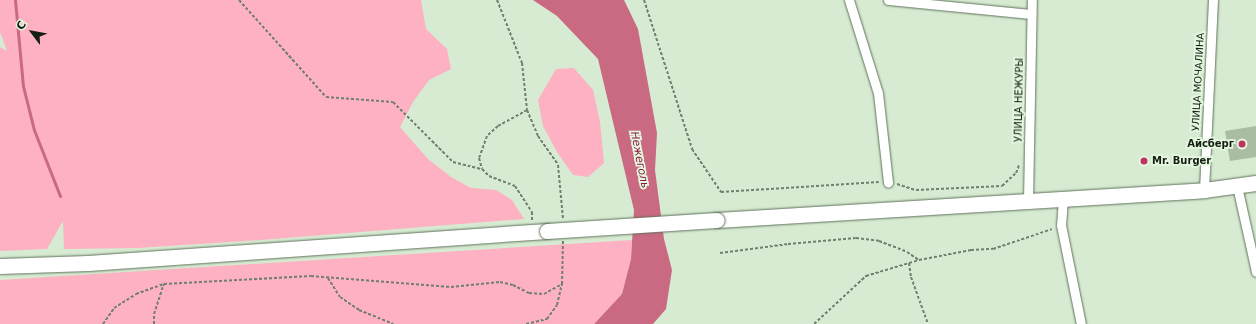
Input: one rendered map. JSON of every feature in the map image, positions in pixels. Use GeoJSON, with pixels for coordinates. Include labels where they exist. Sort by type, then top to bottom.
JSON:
{"type":"FeatureCollection","features":[{"type":"Feature","properties":{"kind":"main road"},"geometry":{"type":"LineString","coordinates":[[0,266],[1204,190],[1256,183]]}},
{"type":"Feature","properties":{"kind":"street"},"geometry":{"type":"LineString","coordinates":[[850,0],[878,93],[888,182]]}},
{"type":"Feature","properties":{"kind":"street"},"geometry":{"type":"LineString","coordinates":[[888,0],[1031,14]]}},
{"type":"Feature","properties":{"kind":"street","name":"УЛИЦА НЕЖУРЫ"},"geometry":{"type":"LineString","coordinates":[[1028,200],[1032,0]]}},
{"type":"Feature","properties":{"kind":"street","name":"УЛИЦА МОЧАЛИНА"},"geometry":{"type":"LineString","coordinates":[[1204,190],[1213,0]]}},
{"type":"Feature","properties":{"kind":"street"},"geometry":{"type":"LineString","coordinates":[[1237,186],[1256,272]]}},
{"type":"Feature","properties":{"kind":"street"},"geometry":{"type":"LineString","coordinates":[[1063,198],[1061,225],[1081,324]]}},
{"type":"Feature","properties":{"kind":"path"},"geometry":{"type":"LineString","coordinates":[[239,0],[326,97],[393,102],[453,162],[482,169]]}},
{"type":"Feature","properties":{"kind":"path"},"geometry":{"type":"LineString","coordinates":[[497,0],[522,63],[527,110],[538,136],[558,165],[563,224]]}},
{"type":"Feature","properties":{"kind":"path"},"geometry":{"type":"LineString","coordinates":[[644,0],[692,149],[721,192],[888,182],[916,190],[1002,186],[1016,173],[1021,159],[1029,156]]}},
{"type":"Feature","properties":{"kind":"path"},"geometry":{"type":"LineString","coordinates":[[527,110],[498,126],[487,136],[480,149],[482,169],[488,176],[515,186],[532,212],[531,233]]}},
{"type":"Feature","properties":{"kind":"path"},"geometry":{"type":"LineString","coordinates":[[814,324],[866,276],[918,260],[971,250],[993,249],[1040,235],[1061,225]]}},
{"type":"Feature","properties":{"kind":"path"},"geometry":{"type":"LineString","coordinates":[[526,324],[547,319],[557,305],[562,284],[563,238]]}},
{"type":"Feature","properties":{"kind":"path"},"geometry":{"type":"LineString","coordinates":[[720,253],[788,244],[856,238],[879,241],[907,252],[918,260]]}},
{"type":"Feature","properties":{"kind":"path"},"geometry":{"type":"LineString","coordinates":[[909,263],[911,277],[928,324]]}},
{"type":"Feature","properties":{"kind":"path"},"geometry":{"type":"LineString","coordinates":[[103,324],[114,308],[136,294],[164,284],[251,278],[311,276],[451,288],[500,282],[513,285],[529,293],[544,294],[562,284]]}},
{"type":"Feature","properties":{"kind":"path"},"geometry":{"type":"LineString","coordinates":[[328,278],[340,297],[359,310],[392,324]]}},
{"type":"Feature","properties":{"kind":"path"},"geometry":{"type":"LineString","coordinates":[[154,324],[154,314],[164,284]]}},
{"type":"Feature","properties":{"kind":"shaded area"},"geometry":{"type":"Polygon","coordinates":[[[0,0],[421,0],[426,29],[447,49],[451,69],[429,80],[413,102],[400,127],[428,159],[451,177],[471,188],[496,190],[512,200],[524,219],[261,240],[138,248],[64,249],[63,221],[47,249],[0,251],[0,47],[7,51],[0,32],[0,0]]]}},
{"type":"Feature","properties":{"kind":"shaded area"},"geometry":{"type":"Polygon","coordinates":[[[574,68],[593,90],[600,122],[604,163],[588,177],[573,175],[557,152],[543,126],[538,100],[556,69],[574,68]]]}},
{"type":"Feature","properties":{"kind":"shaded area"},"geometry":{"type":"Polygon","coordinates":[[[632,240],[631,259],[622,294],[594,324],[0,324],[0,280],[632,240]]]}},
{"type":"Feature","properties":{"kind":"water","name":"Нежеголь"},"geometry":{"type":"Polygon","coordinates":[[[533,0],[624,0],[638,29],[657,133],[655,170],[664,239],[672,270],[666,309],[653,324],[594,324],[622,294],[631,259],[634,210],[598,59],[557,16],[533,0]]]}},
{"type":"Feature","properties":{"kind":"building","name":"Айсберг"},"geometry":{"type":"Polygon","coordinates":[[[1256,126],[1256,157],[1230,161],[1225,131],[1256,126]]]}},
{"type":"Feature","properties":{"kind":"waterway"},"geometry":{"type":"LineString","coordinates":[[15,0],[23,86],[34,130],[60,196]]}},
{"type":"Feature","properties":{"kind":"place","name":"Айсберг"},"geometry":{"type":"Point","coordinates":[1242,144]}},
{"type":"Feature","properties":{"kind":"place","name":"Mr. Burger"},"geometry":{"type":"Point","coordinates":[1144,161]}}]}
